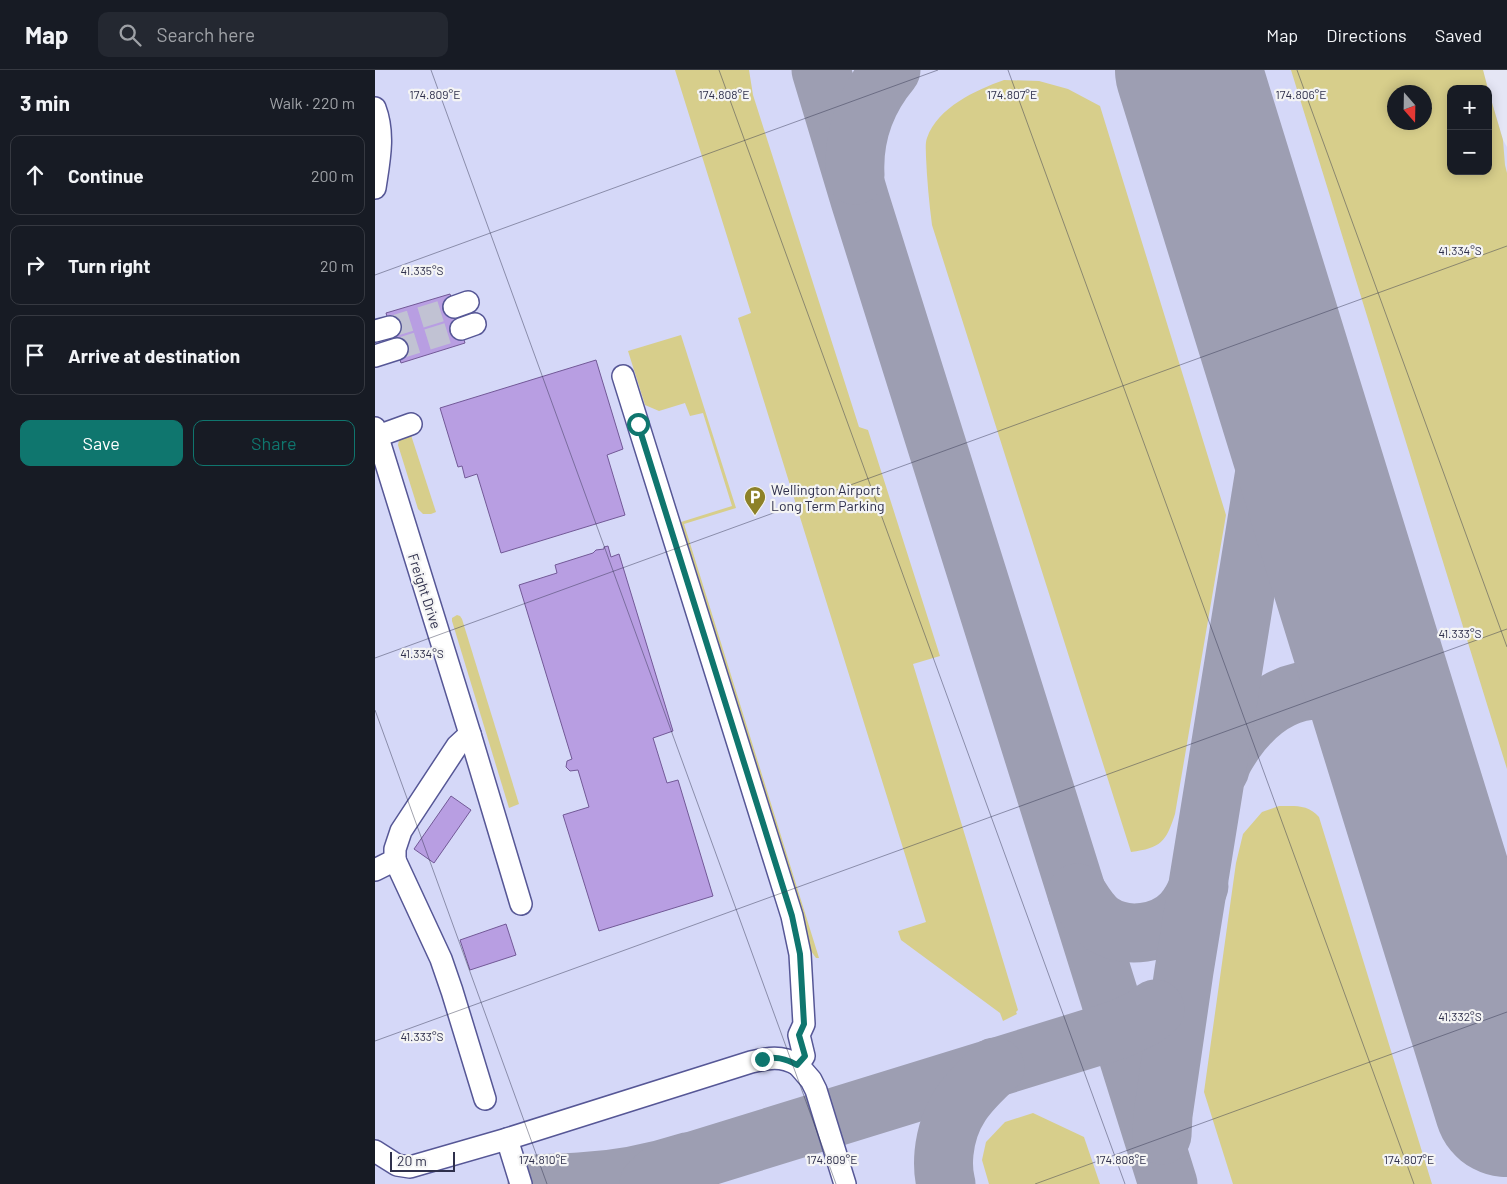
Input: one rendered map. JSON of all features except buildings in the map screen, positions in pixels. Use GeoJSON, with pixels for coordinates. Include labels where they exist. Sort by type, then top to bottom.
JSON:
{"type":"FeatureCollection","features":[{"type":"Feature","properties":{"kind":"street"},"geometry":{"type":"LineString","coordinates":[[375,108],[381,128],[381,150],[375,188]]}},
{"type":"Feature","properties":{"kind":"street"},"geometry":{"type":"LineString","coordinates":[[375,356],[397,349]]}},
{"type":"Feature","properties":{"kind":"street"},"geometry":{"type":"LineString","coordinates":[[623,376],[792,916],[800,954],[804,1024],[799,1035],[805,1056],[797,1065]]}},
{"type":"Feature","properties":{"kind":"street"},"geometry":{"type":"LineString","coordinates":[[376,432],[411,424]]}},
{"type":"Feature","properties":{"kind":"street","name":"Freight Drive"},"geometry":{"type":"LineString","coordinates":[[376,432],[521,904]]}},
{"type":"Feature","properties":{"kind":"street"},"geometry":{"type":"LineString","coordinates":[[469,734],[457,746],[401,831],[395,849],[395,860],[441,959],[485,1099]]}},
{"type":"Feature","properties":{"kind":"street"},"geometry":{"type":"LineString","coordinates":[[375,870],[395,860]]}},
{"type":"Feature","properties":{"kind":"street"},"geometry":{"type":"LineString","coordinates":[[375,1151],[397,1165],[410,1167],[772,1057],[781,1058],[797,1065],[811,1080],[816,1090],[845,1184]]}},
{"type":"Feature","properties":{"kind":"street"},"geometry":{"type":"LineString","coordinates":[[507,1139],[521,1184]]}},
{"type":"Feature","properties":{"kind":"shaded area"},"geometry":{"type":"Polygon","coordinates":[[[375,70],[1483,70],[1487,85],[1447,85],[1447,175],[1492,175],[1492,103],[1503,140],[1507,147],[1507,1184],[375,1184],[375,70]]]}},
{"type":"Feature","properties":{"kind":"shaded area"},"geometry":{"type":"Polygon","coordinates":[[[675,70],[749,70],[753,95],[859,427],[868,430],[940,656],[913,664],[1018,1010],[1017,1014],[1003,1021],[1000,1013],[901,940],[898,931],[926,922],[738,318],[751,313],[675,70]]]}},
{"type":"Feature","properties":{"kind":"shaded area"},"geometry":{"type":"Polygon","coordinates":[[[1291,70],[1483,70],[1487,85],[1447,85],[1447,175],[1492,175],[1492,103],[1503,140],[1507,173],[1507,769],[1291,70]]]}},
{"type":"Feature","properties":{"kind":"shaded area"},"geometry":{"type":"Polygon","coordinates":[[[1004,80],[1039,81],[1068,89],[1100,106],[1226,515],[1175,814],[1169,831],[1161,842],[1156,846],[1131,852],[932,225],[926,142],[932,127],[940,117],[959,101],[1004,80]]]}},
{"type":"Feature","properties":{"kind":"shaded area"},"geometry":{"type":"Polygon","coordinates":[[[681,335],[736,508],[684,524],[819,958],[816,958],[811,951],[681,522],[732,506],[703,413],[690,416],[685,403],[659,411],[645,405],[628,351],[681,335]]]}},
{"type":"Feature","properties":{"kind":"shaded area"},"geometry":{"type":"Polygon","coordinates":[[[410,432],[436,512],[431,514],[423,514],[418,509],[398,445],[399,440],[410,432]]]}},
{"type":"Feature","properties":{"kind":"shaded area"},"geometry":{"type":"Polygon","coordinates":[[[457,615],[462,619],[519,804],[509,808],[452,621],[452,618],[457,615]]]}},
{"type":"Feature","properties":{"kind":"shaded area"},"geometry":{"type":"Polygon","coordinates":[[[1279,806],[1306,808],[1319,817],[1432,1184],[1233,1184],[1204,1092],[1236,863],[1243,834],[1262,812],[1279,806]]]}},
{"type":"Feature","properties":{"kind":"shaded area"},"geometry":{"type":"Polygon","coordinates":[[[1033,1113],[1084,1137],[1100,1184],[989,1184],[982,1160],[986,1142],[1005,1122],[1033,1113]]]}},
{"type":"Feature","properties":{"kind":"taxiway"},"geometry":{"type":"LineString","coordinates":[[821,70],[1168,1184]]}},
{"type":"Feature","properties":{"kind":"taxiway"},"geometry":{"type":"LineString","coordinates":[[855,175],[856,146],[863,119],[874,94],[891,70]]}},
{"type":"Feature","properties":{"kind":"taxiway"},"geometry":{"type":"LineString","coordinates":[[1162,1135],[1163,1115],[1184,971],[1270,440],[1273,393],[1269,352],[1256,290]]}},
{"type":"Feature","properties":{"kind":"taxiway"},"geometry":{"type":"LineString","coordinates":[[1220,769],[1224,758],[1234,742],[1254,719],[1277,701],[1304,691],[1339,692],[1361,700],[1378,716],[1398,751]]}},
{"type":"Feature","properties":{"kind":"taxiway"},"geometry":{"type":"LineString","coordinates":[[1077,893],[1090,913],[1101,923],[1122,932],[1133,933],[1155,930],[1175,920],[1188,907],[1199,886]]}},
{"type":"Feature","properties":{"kind":"taxiway"},"geometry":{"type":"LineString","coordinates":[[649,1184],[664,1170],[1120,1029],[1143,1018],[1155,1009]]}},
{"type":"Feature","properties":{"kind":"taxiway"},"geometry":{"type":"LineString","coordinates":[[946,1184],[944,1157],[950,1126],[968,1095],[995,1067]]}},
{"type":"Feature","properties":{"kind":"taxiway"},"geometry":{"type":"LineString","coordinates":[[537,1184],[621,1178],[648,1173],[687,1162]]}},
{"type":"Feature","properties":{"kind":"runway"},"geometry":{"type":"LineString","coordinates":[[1188,70],[1507,1104]]}},
{"type":"Feature","properties":{"kind":"tunnel"},"geometry":{"type":"LineString","coordinates":[[390,327],[454,307]]}},
{"type":"Feature","properties":{"kind":"tunnel"},"geometry":{"type":"LineString","coordinates":[[397,349],[461,329]]}},
{"type":"Feature","properties":{"kind":"place","name":"Wellington Airport Long Term Parking"},"geometry":{"type":"Point","coordinates":[755,516]}},
{"type":"Feature","properties":{"kind":"route"},"geometry":{"type":"LineString","coordinates":[[638,424],[719,676],[792,916],[800,954],[804,1024],[799,1038],[805,1056],[797,1065],[790,1060],[781,1058],[762,1059]]}}]}
